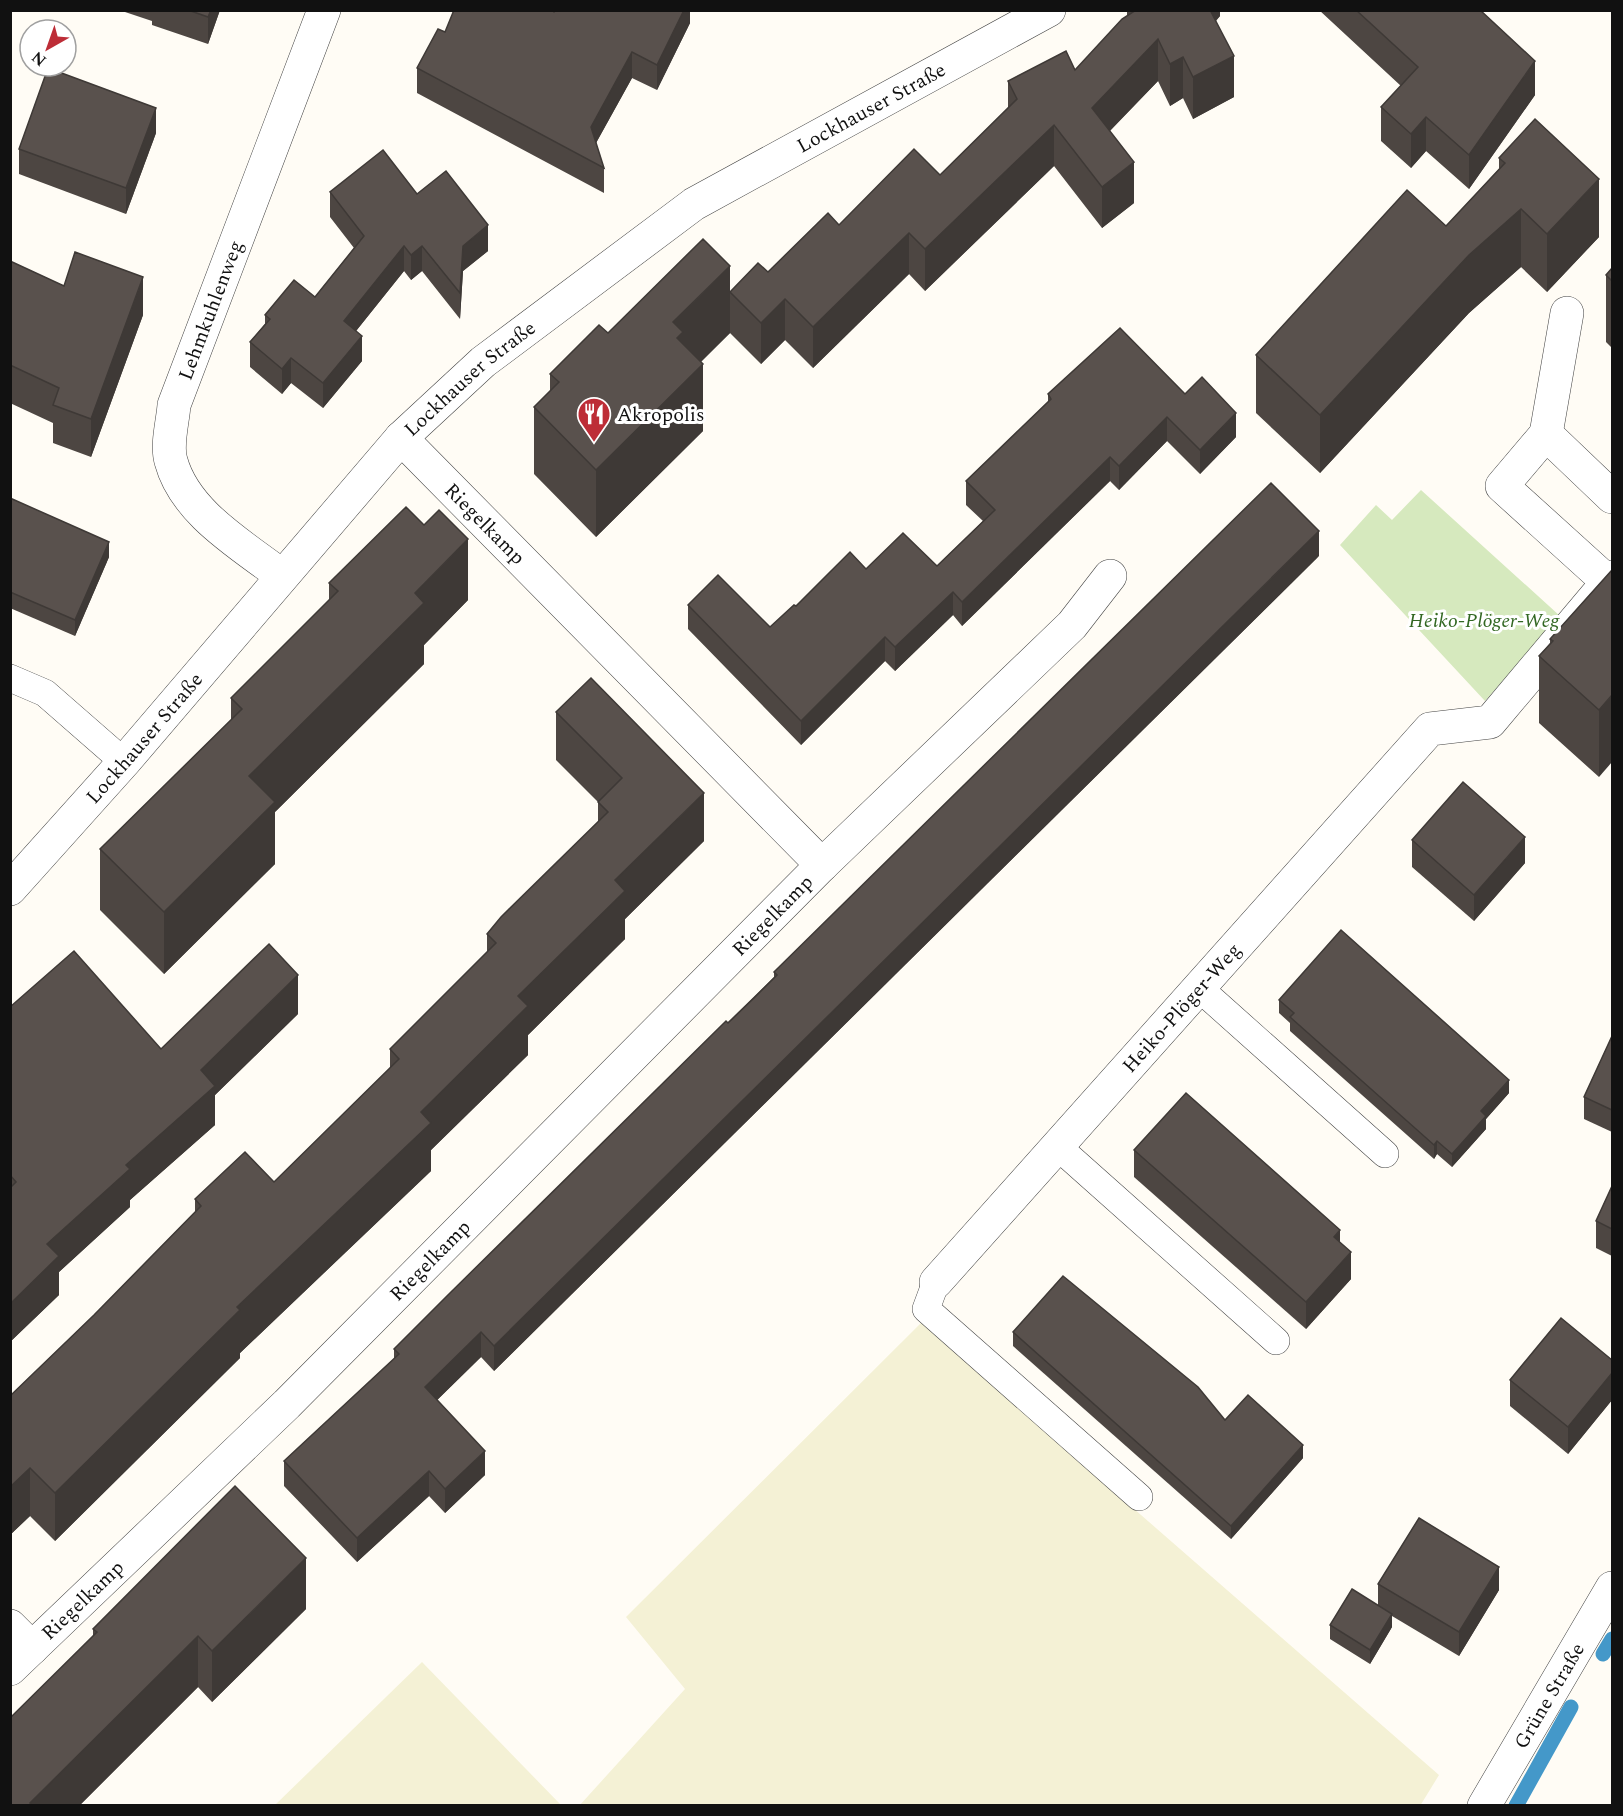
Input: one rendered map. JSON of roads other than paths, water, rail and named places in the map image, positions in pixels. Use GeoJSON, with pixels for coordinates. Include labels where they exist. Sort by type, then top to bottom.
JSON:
{"type":"FeatureCollection","features":[{"type":"Feature","properties":{"kind":"street","name":"Lehmkuhlenweg"},"geometry":{"type":"LineString","coordinates":[[282,576],[216,525],[184,492],[170,459],[174,405],[324,10]]}},
{"type":"Feature","properties":{"kind":"street","name":"Lockhauser Straße"},"geometry":{"type":"LineString","coordinates":[[10,889],[124,762],[401,438],[483,362],[694,204],[1049,10]]}},
{"type":"Feature","properties":{"kind":"street"},"geometry":{"type":"LineString","coordinates":[[1567,313],[1546,434],[1612,497]]}},
{"type":"Feature","properties":{"kind":"street","name":"Heiko-Plöger-Weg"},"geometry":{"type":"LineString","coordinates":[[936,1282],[1430,729],[1490,722],[1610,579],[1502,486],[1546,434]]}},
{"type":"Feature","properties":{"kind":"street","name":"Riegelkamp"},"geometry":{"type":"LineString","coordinates":[[401,438],[822,865]]}},
{"type":"Feature","properties":{"kind":"street","name":"Riegelkamp"},"geometry":{"type":"LineString","coordinates":[[18,1648],[287,1404],[822,865],[1072,625],[1110,576]]}},
{"type":"Feature","properties":{"kind":"street","name":"Grüne Straße"},"geometry":{"type":"LineString","coordinates":[[1484,1806],[1612,1588]]}},
{"type":"Feature","properties":{"kind":"lane"},"geometry":{"type":"LineString","coordinates":[[10,678],[45,693],[124,762]]}},
{"type":"Feature","properties":{"kind":"lane"},"geometry":{"type":"LineString","coordinates":[[1199,988],[1385,1154]]}},
{"type":"Feature","properties":{"kind":"lane"},"geometry":{"type":"LineString","coordinates":[[1057,1146],[1276,1341]]}},
{"type":"Feature","properties":{"kind":"lane"},"geometry":{"type":"LineString","coordinates":[[936,1282],[926,1310],[1139,1497]]}},
{"type":"Feature","properties":{"kind":"waterway"},"geometry":{"type":"LineString","coordinates":[[1603,1654],[1612,1639]]}},
{"type":"Feature","properties":{"kind":"waterway"},"geometry":{"type":"LineString","coordinates":[[1516,1806],[1571,1707]]}},
{"type":"Feature","properties":{"kind":"place","name":"Akropolis"},"geometry":{"type":"Point","coordinates":[594,443]}}]}
